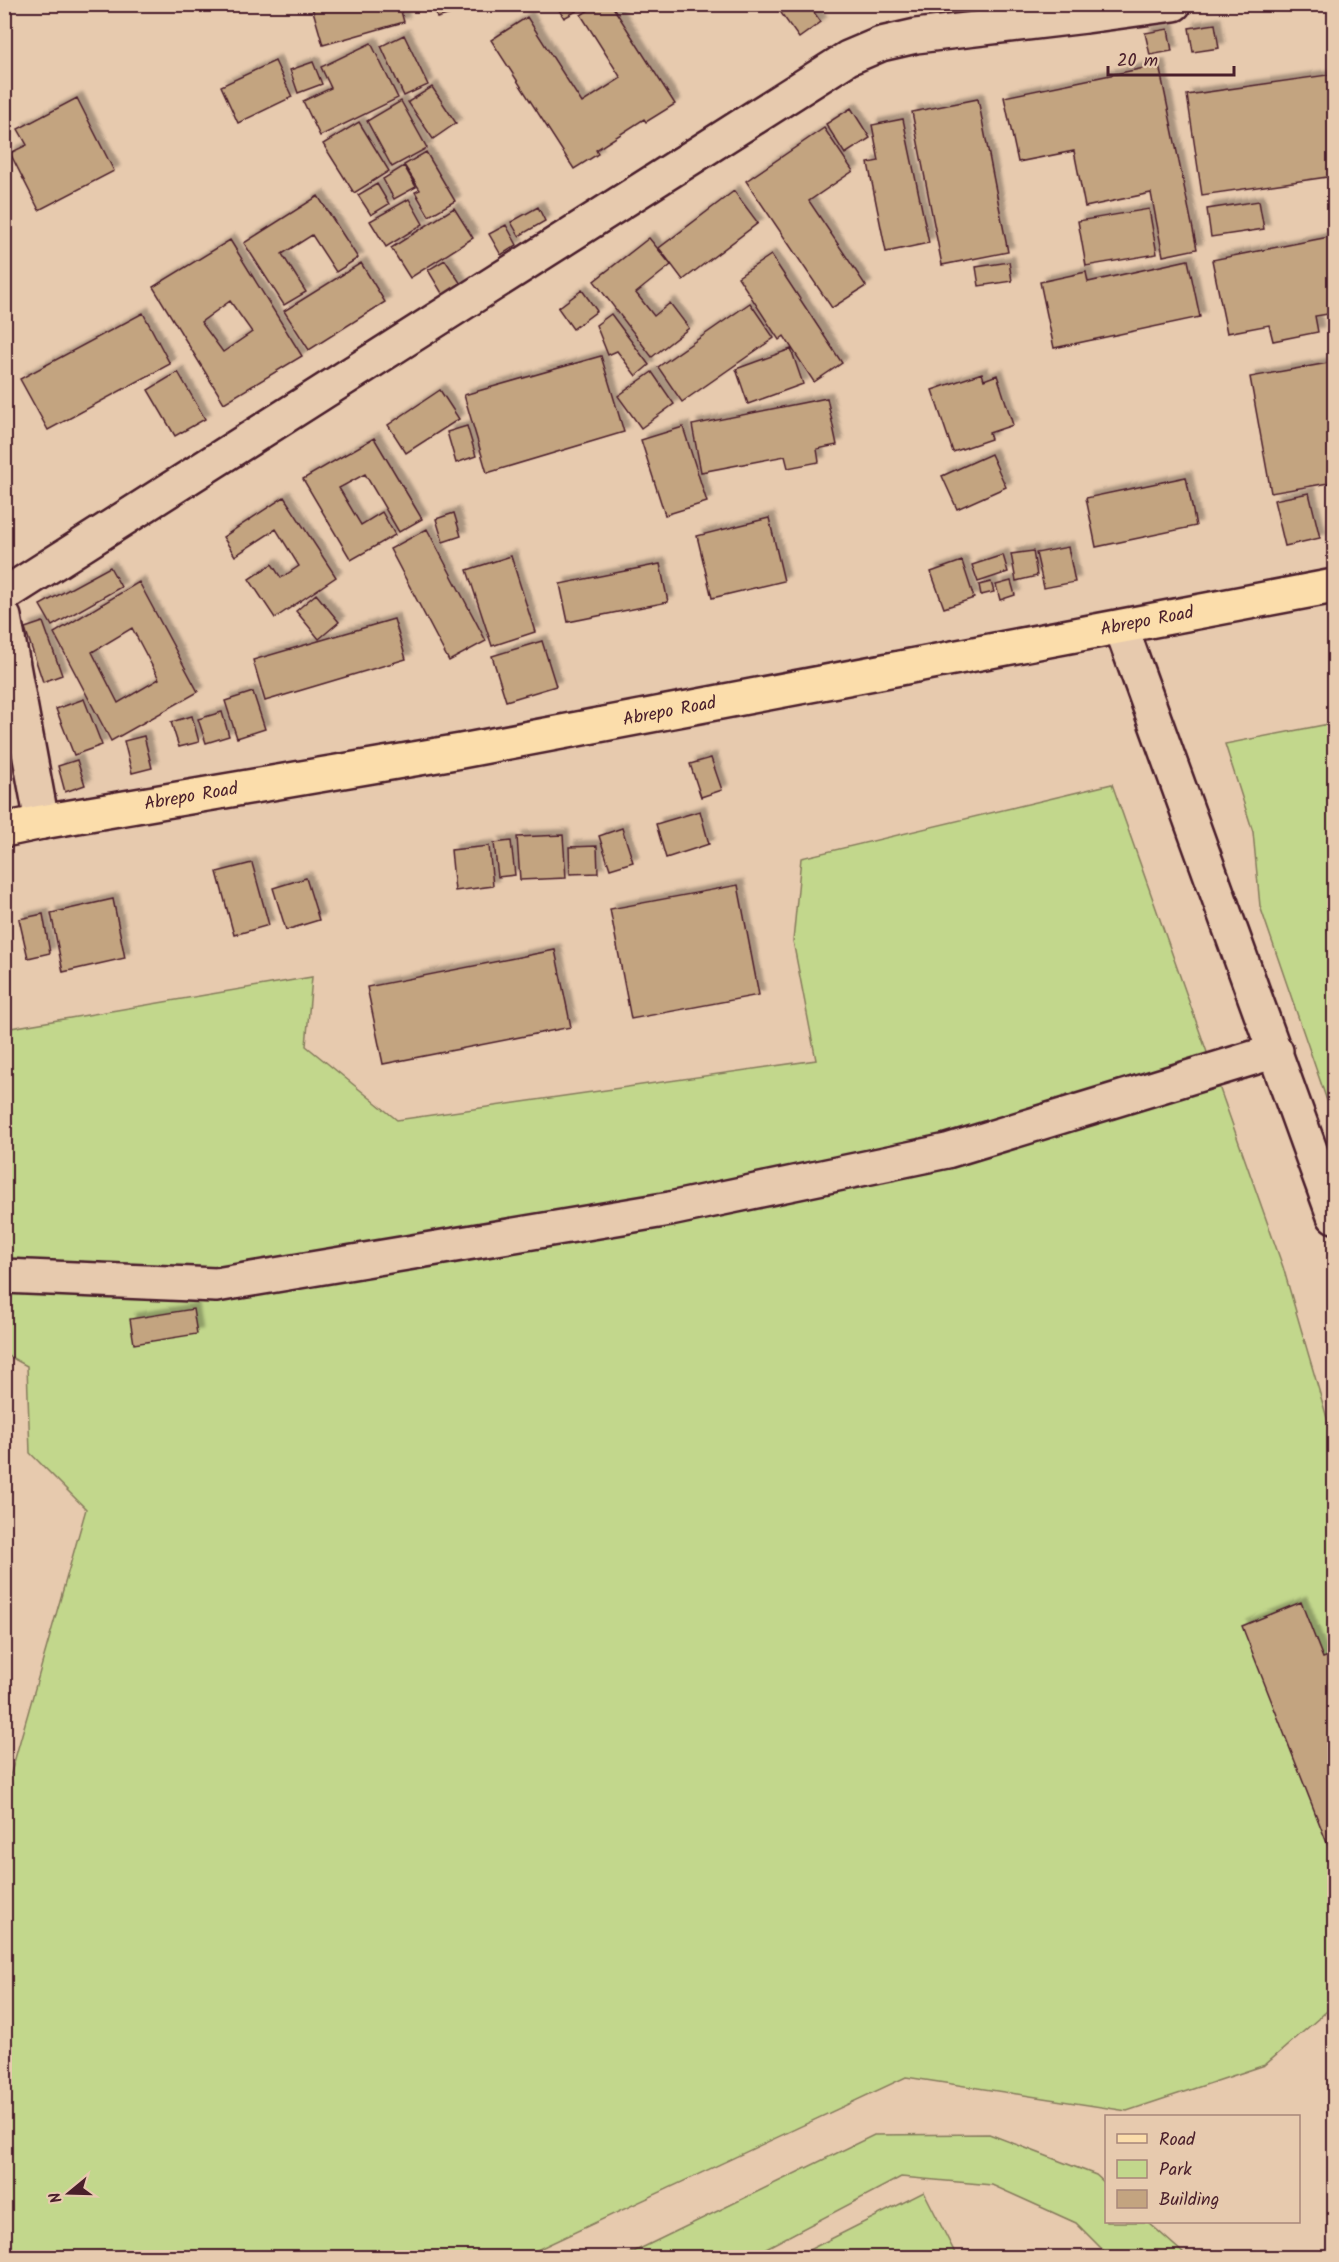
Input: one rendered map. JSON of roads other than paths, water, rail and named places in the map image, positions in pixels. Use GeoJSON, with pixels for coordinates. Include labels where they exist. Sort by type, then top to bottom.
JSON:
{"type":"FeatureCollection","features":[{"type":"Feature","properties":{"kind":"main road","name":"Abrepo Road"},"geometry":{"type":"LineString","coordinates":[[4,830],[461,751],[1335,586]]}},
{"type":"Feature","properties":{"kind":"street"},"geometry":{"type":"LineString","coordinates":[[4,595],[848,58],[881,44],[916,36],[1084,10],[1174,4]]}},
{"type":"Feature","properties":{"kind":"street"},"geometry":{"type":"LineString","coordinates":[[4,617],[42,822]]}},
{"type":"Feature","properties":{"kind":"street"},"geometry":{"type":"LineString","coordinates":[[1120,627],[1335,1216]]}},
{"type":"Feature","properties":{"kind":"street"},"geometry":{"type":"LineString","coordinates":[[4,1276],[216,1285],[670,1209],[947,1151],[1276,1051]]}}]}
